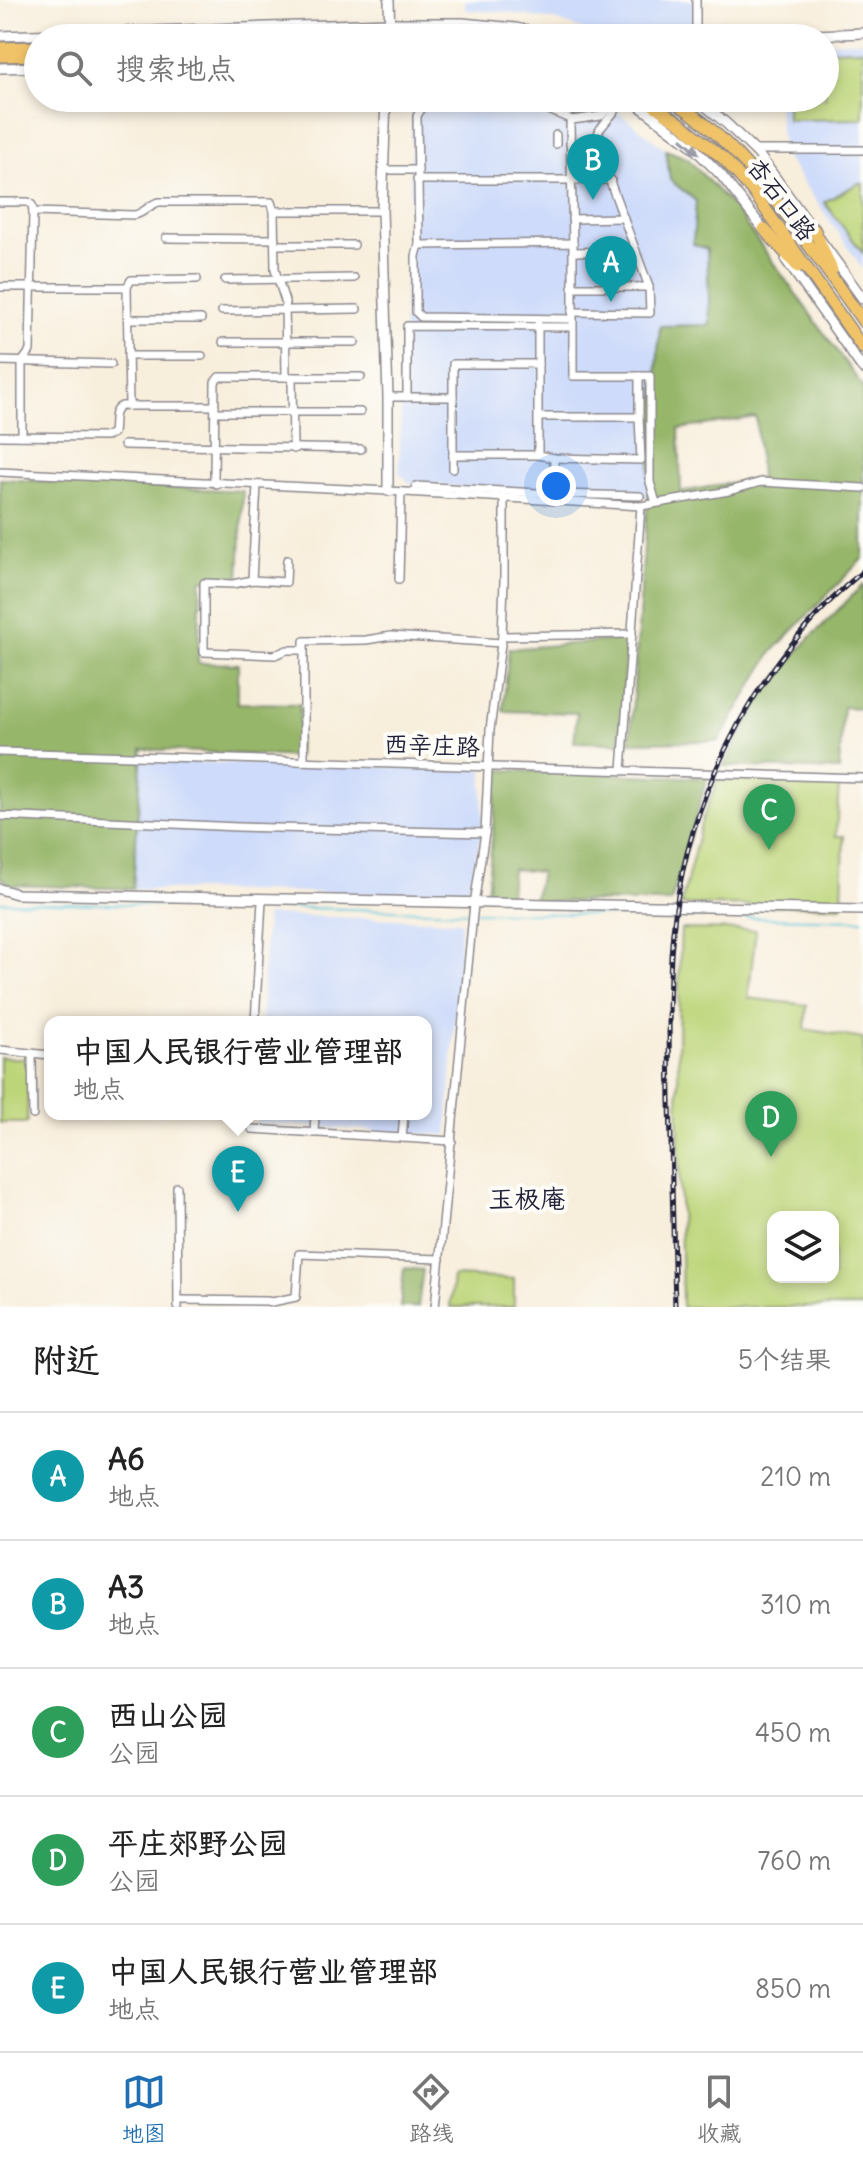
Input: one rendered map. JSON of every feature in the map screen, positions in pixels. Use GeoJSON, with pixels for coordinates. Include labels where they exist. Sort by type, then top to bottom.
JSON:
{"type":"FeatureCollection","features":[{"type":"Feature","properties":{"kind":"main road"},"geometry":{"type":"LineString","coordinates":[[0,48],[24,47]]}},
{"type":"Feature","properties":{"kind":"main road"},"geometry":{"type":"LineString","coordinates":[[0,56],[24,55]]}},
{"type":"Feature","properties":{"kind":"main road","name":"杏石口路"},"geometry":{"type":"LineString","coordinates":[[664,112],[733,169],[752,190],[863,348]]}},
{"type":"Feature","properties":{"kind":"main road","name":"杏石口路"},"geometry":{"type":"LineString","coordinates":[[690,112],[732,148],[762,181],[863,321]]}},
{"type":"Feature","properties":{"kind":"main road"},"geometry":{"type":"LineString","coordinates":[[764,229],[833,306]]}},
{"type":"Feature","properties":{"kind":"main road"},"geometry":{"type":"LineString","coordinates":[[814,229],[840,289]]}},
{"type":"Feature","properties":{"kind":"street"},"geometry":{"type":"LineString","coordinates":[[389,0],[389,23]]}},
{"type":"Feature","properties":{"kind":"street"},"geometry":{"type":"LineString","coordinates":[[696,0],[696,24]]}},
{"type":"Feature","properties":{"kind":"street"},"geometry":{"type":"LineString","coordinates":[[374,24],[473,24]]}},
{"type":"Feature","properties":{"kind":"street"},"geometry":{"type":"LineString","coordinates":[[839,34],[863,33]]}},
{"type":"Feature","properties":{"kind":"street"},"geometry":{"type":"LineString","coordinates":[[0,36],[24,36]]}},
{"type":"Feature","properties":{"kind":"street"},"geometry":{"type":"LineString","coordinates":[[0,68],[24,67]]}},
{"type":"Feature","properties":{"kind":"street"},"geometry":{"type":"LineString","coordinates":[[385,112],[382,211],[388,491]]}},
{"type":"Feature","properties":{"kind":"street"},"geometry":{"type":"LineString","coordinates":[[419,112],[416,312],[421,317],[538,323]]}},
{"type":"Feature","properties":{"kind":"street"},"geometry":{"type":"LineString","coordinates":[[554,112],[572,120],[601,116],[605,112]]}},
{"type":"Feature","properties":{"kind":"street"},"geometry":{"type":"LineString","coordinates":[[570,144],[595,141],[600,129],[614,112]]}},
{"type":"Feature","properties":{"kind":"street"},"geometry":{"type":"LineString","coordinates":[[643,112],[691,145],[721,175],[764,229],[863,369]]}},
{"type":"Feature","properties":{"kind":"street","name":"杏石口路"},"geometry":{"type":"LineString","coordinates":[[713,112],[754,150],[863,299]]}},
{"type":"Feature","properties":{"kind":"street"},"geometry":{"type":"LineString","coordinates":[[572,120],[573,376],[650,376],[650,482],[656,503]]}},
{"type":"Feature","properties":{"kind":"street"},"geometry":{"type":"LineString","coordinates":[[407,397],[407,326],[538,323],[650,313],[649,287],[595,141]]}},
{"type":"Feature","properties":{"kind":"street"},"geometry":{"type":"LineString","coordinates":[[754,150],[863,150]]}},
{"type":"Feature","properties":{"kind":"street"},"geometry":{"type":"LineString","coordinates":[[383,170],[418,170]]}},
{"type":"Feature","properties":{"kind":"street"},"geometry":{"type":"LineString","coordinates":[[417,180],[611,180]]}},
{"type":"Feature","properties":{"kind":"street"},"geometry":{"type":"LineString","coordinates":[[33,212],[134,215],[153,203],[169,201],[271,202],[274,211],[275,270],[286,309],[293,449]]}},
{"type":"Feature","properties":{"kind":"street"},"geometry":{"type":"LineString","coordinates":[[0,202],[28,202],[33,212],[30,351],[22,362],[22,436]]}},
{"type":"Feature","properties":{"kind":"street"},"geometry":{"type":"LineString","coordinates":[[274,211],[382,211]]}},
{"type":"Feature","properties":{"kind":"street"},"geometry":{"type":"LineString","coordinates":[[572,219],[624,218]]}},
{"type":"Feature","properties":{"kind":"street"},"geometry":{"type":"LineString","coordinates":[[166,238],[354,245]]}},
{"type":"Feature","properties":{"kind":"street"},"geometry":{"type":"LineString","coordinates":[[419,245],[636,251]]}},
{"type":"Feature","properties":{"kind":"street"},"geometry":{"type":"LineString","coordinates":[[225,280],[354,278]]}},
{"type":"Feature","properties":{"kind":"street"},"geometry":{"type":"LineString","coordinates":[[129,406],[127,287],[131,280],[197,279]]}},
{"type":"Feature","properties":{"kind":"street"},"geometry":{"type":"LineString","coordinates":[[0,287],[127,287]]}},
{"type":"Feature","properties":{"kind":"street"},"geometry":{"type":"LineString","coordinates":[[572,287],[649,287]]}},
{"type":"Feature","properties":{"kind":"street"},"geometry":{"type":"LineString","coordinates":[[222,311],[357,309]]}},
{"type":"Feature","properties":{"kind":"street"},"geometry":{"type":"LineString","coordinates":[[128,319],[201,319]]}},
{"type":"Feature","properties":{"kind":"street"},"geometry":{"type":"LineString","coordinates":[[538,323],[538,455]]}},
{"type":"Feature","properties":{"kind":"street"},"geometry":{"type":"LineString","coordinates":[[223,342],[355,342]]}},
{"type":"Feature","properties":{"kind":"street"},"geometry":{"type":"LineString","coordinates":[[128,356],[202,356]]}},
{"type":"Feature","properties":{"kind":"street"},"geometry":{"type":"LineString","coordinates":[[0,361],[111,364]]}},
{"type":"Feature","properties":{"kind":"street"},"geometry":{"type":"LineString","coordinates":[[453,469],[453,361],[538,364]]}},
{"type":"Feature","properties":{"kind":"street"},"geometry":{"type":"LineString","coordinates":[[453,455],[641,460],[639,376]]}},
{"type":"Feature","properties":{"kind":"street"},"geometry":{"type":"LineString","coordinates":[[216,484],[215,382],[219,377],[361,377]]}},
{"type":"Feature","properties":{"kind":"street"},"geometry":{"type":"LineString","coordinates":[[388,397],[453,397]]}},
{"type":"Feature","properties":{"kind":"street"},"geometry":{"type":"LineString","coordinates":[[0,436],[108,436],[113,433],[116,410],[122,406],[360,412]]}},
{"type":"Feature","properties":{"kind":"street"},"geometry":{"type":"LineString","coordinates":[[539,417],[639,417]]}},
{"type":"Feature","properties":{"kind":"street"},"geometry":{"type":"LineString","coordinates":[[124,445],[361,449]]}},
{"type":"Feature","properties":{"kind":"street"},"geometry":{"type":"LineString","coordinates":[[550,494],[554,458]]}},
{"type":"Feature","properties":{"kind":"street"},"geometry":{"type":"LineString","coordinates":[[0,472],[641,506],[729,491],[761,482],[863,488]]}},
{"type":"Feature","properties":{"kind":"street"},"geometry":{"type":"LineString","coordinates":[[547,484],[550,494]]}},
{"type":"Feature","properties":{"kind":"street"},"geometry":{"type":"LineString","coordinates":[[252,580],[257,485]]}},
{"type":"Feature","properties":{"kind":"street"},"geometry":{"type":"LineString","coordinates":[[416,486],[640,496]]}},
{"type":"Feature","properties":{"kind":"street"},"geometry":{"type":"LineString","coordinates":[[399,579],[401,492]]}},
{"type":"Feature","properties":{"kind":"street"},"geometry":{"type":"LineString","coordinates":[[435,1307],[474,904],[485,833],[490,730],[502,640],[504,498]]}},
{"type":"Feature","properties":{"kind":"street"},"geometry":{"type":"LineString","coordinates":[[622,770],[641,506]]}},
{"type":"Feature","properties":{"kind":"street"},"geometry":{"type":"LineString","coordinates":[[287,560],[286,582],[252,580],[233,584],[204,583],[204,652],[275,655],[287,650],[304,650]]}},
{"type":"Feature","properties":{"kind":"street"},"geometry":{"type":"LineString","coordinates":[[304,761],[304,641],[366,640],[391,636],[502,640],[632,634]]}},
{"type":"Feature","properties":{"kind":"street","name":"西辛庄路"},"geometry":{"type":"LineString","coordinates":[[0,752],[863,778]]}},
{"type":"Feature","properties":{"kind":"street"},"geometry":{"type":"LineString","coordinates":[[0,816],[238,827],[485,833]]}},
{"type":"Feature","properties":{"kind":"street"},"geometry":{"type":"LineString","coordinates":[[0,889],[17,894],[262,901],[863,910]]}},
{"type":"Feature","properties":{"kind":"street"},"geometry":{"type":"LineString","coordinates":[[255,1016],[262,901]]}},
{"type":"Feature","properties":{"kind":"street"},"geometry":{"type":"LineString","coordinates":[[0,1050],[44,1054]]}},
{"type":"Feature","properties":{"kind":"street"},"geometry":{"type":"LineString","coordinates":[[32,1053],[33,1115]]}},
{"type":"Feature","properties":{"kind":"street"},"geometry":{"type":"LineString","coordinates":[[314,1133],[315,1120]]}},
{"type":"Feature","properties":{"kind":"street"},"geometry":{"type":"LineString","coordinates":[[402,1138],[404,1120]]}},
{"type":"Feature","properties":{"kind":"street"},"geometry":{"type":"LineString","coordinates":[[252,1129],[452,1141]]}},
{"type":"Feature","properties":{"kind":"street"},"geometry":{"type":"LineString","coordinates":[[177,1187],[178,1304],[272,1305],[296,1297],[299,1254],[440,1259]]}},
{"type":"Feature","properties":{"kind":"shaded area"},"geometry":{"type":"Polygon","coordinates":[[[465,0],[693,0],[694,24],[566,24],[504,12],[465,10],[465,0]]]}},
{"type":"Feature","properties":{"kind":"shaded area"},"geometry":{"type":"Polygon","coordinates":[[[863,41],[863,269],[787,159],[780,131],[779,112],[839,112],[839,42],[863,41]]]}},
{"type":"Feature","properties":{"kind":"shaded area"},"geometry":{"type":"Polygon","coordinates":[[[412,112],[618,112],[666,150],[670,180],[696,201],[693,244],[707,249],[710,325],[660,327],[648,496],[411,484],[399,473],[406,256],[409,247],[412,112]]]}},
{"type":"Feature","properties":{"kind":"shaded area"},"geometry":{"type":"Polygon","coordinates":[[[141,761],[483,769],[482,830],[467,895],[133,889],[141,761]]]}},
{"type":"Feature","properties":{"kind":"shaded area"},"geometry":{"type":"Polygon","coordinates":[[[266,915],[461,921],[447,1135],[256,1123],[256,1120],[432,1120],[432,1016],[261,1016],[266,915]]]}},
{"type":"Feature","properties":{"kind":"green space"},"geometry":{"type":"Polygon","coordinates":[[[863,49],[863,119],[787,120],[787,112],[839,112],[839,50],[863,49]]]}},
{"type":"Feature","properties":{"kind":"green space"},"geometry":{"type":"Polygon","coordinates":[[[666,150],[687,158],[733,207],[863,387],[863,558],[772,652],[719,741],[630,742],[660,326],[710,325],[707,249],[693,244],[696,201],[670,180],[666,150]],[[756,417],[679,429],[681,492],[760,478],[756,417]]]}},
{"type":"Feature","properties":{"kind":"green space"},"geometry":{"type":"Polygon","coordinates":[[[863,183],[863,253],[824,202],[863,183]]]}},
{"type":"Feature","properties":{"kind":"green space"},"geometry":{"type":"Polygon","coordinates":[[[0,479],[243,491],[239,579],[201,580],[198,663],[238,664],[238,703],[300,704],[298,757],[142,749],[133,889],[11,885],[0,877],[0,479]]]}},
{"type":"Feature","properties":{"kind":"green space"},"geometry":{"type":"Polygon","coordinates":[[[863,585],[863,708],[843,707],[839,770],[723,766],[769,686],[807,641],[863,585]]]}},
{"type":"Feature","properties":{"kind":"green space"},"geometry":{"type":"Polygon","coordinates":[[[627,639],[620,743],[574,742],[577,713],[503,711],[509,649],[627,639]]]}},
{"type":"Feature","properties":{"kind":"green space"},"geometry":{"type":"Polygon","coordinates":[[[498,770],[707,778],[671,902],[534,901],[540,872],[512,869],[510,895],[487,894],[498,770]]]}},
{"type":"Feature","properties":{"kind":"green space"},"geometry":{"type":"Polygon","coordinates":[[[719,778],[839,784],[836,836],[844,836],[842,906],[681,905],[702,820],[719,778]]]}},
{"type":"Feature","properties":{"kind":"green space"},"geometry":{"type":"Polygon","coordinates":[[[681,929],[756,930],[748,998],[807,1005],[805,1029],[863,1039],[863,1307],[682,1307],[678,1024],[681,929]]]}},
{"type":"Feature","properties":{"kind":"green space"},"geometry":{"type":"Polygon","coordinates":[[[0,1057],[29,1059],[27,1123],[0,1123],[0,1057]]]}},
{"type":"Feature","properties":{"kind":"green space"},"geometry":{"type":"Polygon","coordinates":[[[404,1268],[423,1270],[418,1307],[400,1307],[404,1268]]]}},
{"type":"Feature","properties":{"kind":"green space"},"geometry":{"type":"Polygon","coordinates":[[[453,1276],[514,1279],[514,1307],[450,1307],[453,1276]]]}},
{"type":"Feature","properties":{"kind":"waterway"},"geometry":{"type":"LineString","coordinates":[[0,902],[259,907]]}},
{"type":"Feature","properties":{"kind":"waterway"},"geometry":{"type":"LineString","coordinates":[[265,907],[471,912]]}},
{"type":"Feature","properties":{"kind":"waterway"},"geometry":{"type":"LineString","coordinates":[[477,912],[863,920]]}},
{"type":"Feature","properties":{"kind":"railway"},"geometry":{"type":"LineString","coordinates":[[675,1307],[669,1008],[672,937],[684,865],[716,770],[764,682],[794,642],[863,571]]}},
{"type":"Feature","properties":{"kind":"place","name":"A3"},"geometry":{"type":"Point","coordinates":[593,200]}},
{"type":"Feature","properties":{"kind":"place","name":"A6"},"geometry":{"type":"Point","coordinates":[611,302]}},
{"type":"Feature","properties":{"kind":"place","name":"西山公园"},"geometry":{"type":"Point","coordinates":[769,850]}},
{"type":"Feature","properties":{"kind":"place","name":"平庄郊野公园"},"geometry":{"type":"Point","coordinates":[771,1157]}},
{"type":"Feature","properties":{"kind":"place","name":"中国人民银行营业管理部"},"geometry":{"type":"Point","coordinates":[238,1212]}},
{"type":"Feature","properties":{"kind":"district","name":"玉极庵"},"geometry":{"type":"Point","coordinates":[527,1198]}}]}
